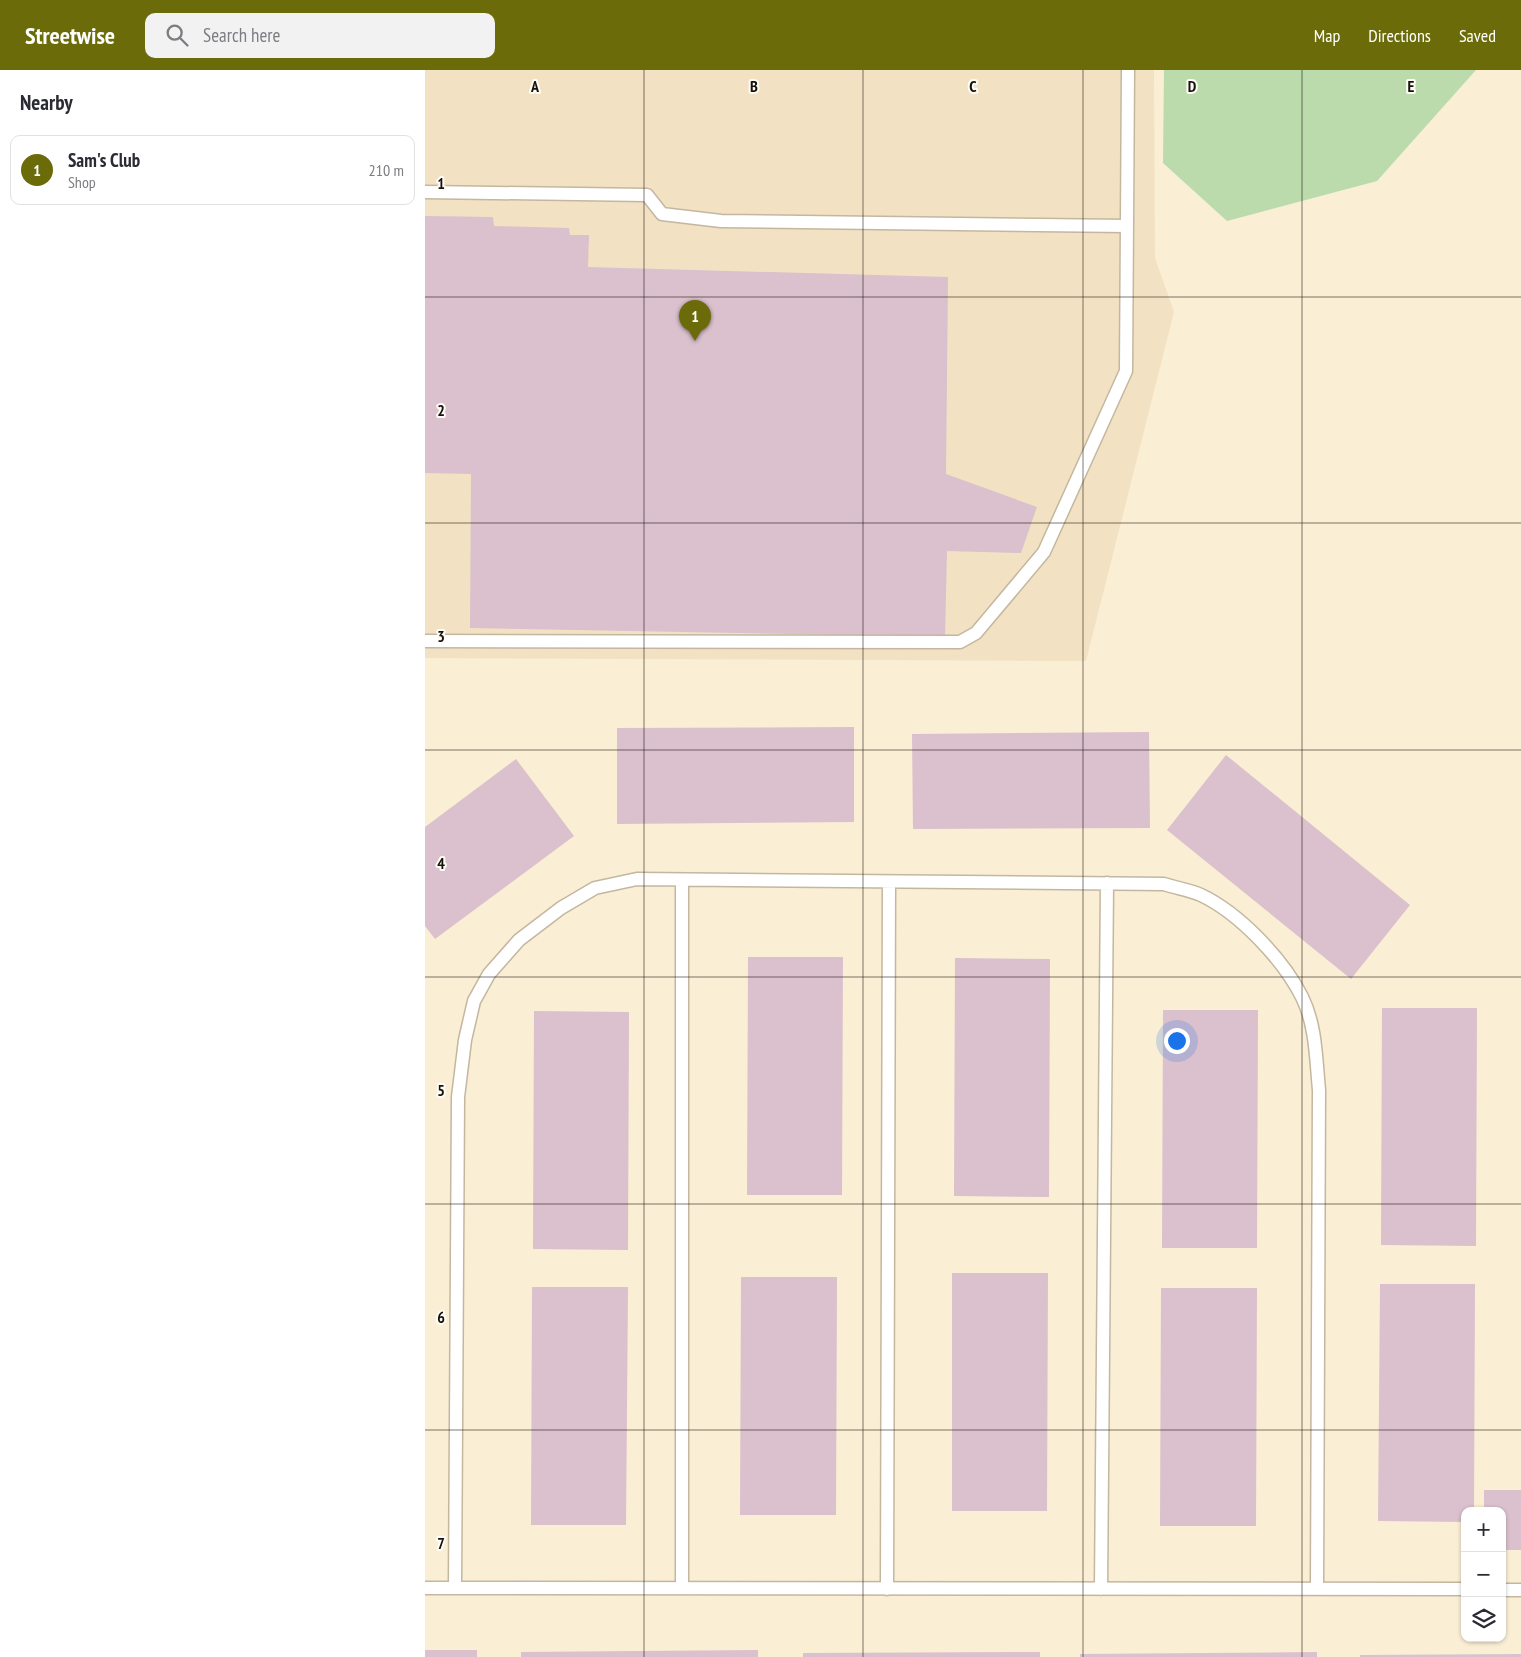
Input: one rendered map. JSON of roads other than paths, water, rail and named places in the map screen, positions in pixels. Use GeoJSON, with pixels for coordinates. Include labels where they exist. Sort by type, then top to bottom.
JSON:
{"type":"FeatureCollection","features":[{"type":"Feature","properties":{"kind":"lane"},"geometry":{"type":"LineString","coordinates":[[425,641],[960,642],[976,633],[1044,552],[1126,371],[1128,70]]}},
{"type":"Feature","properties":{"kind":"lane"},"geometry":{"type":"LineString","coordinates":[[425,192],[647,196],[662,214],[721,221],[1127,226]]}},
{"type":"Feature","properties":{"kind":"lane"},"geometry":{"type":"LineString","coordinates":[[455,1588],[458,1097],[465,1040],[474,1001],[489,974],[519,940],[595,888],[637,879],[1164,884],[1201,895],[1239,921],[1274,956],[1302,997],[1314,1037],[1319,1090],[1317,1589]]}},
{"type":"Feature","properties":{"kind":"lane"},"geometry":{"type":"LineString","coordinates":[[682,880],[682,1588]]}},
{"type":"Feature","properties":{"kind":"lane"},"geometry":{"type":"LineString","coordinates":[[887,1588],[889,882]]}},
{"type":"Feature","properties":{"kind":"lane"},"geometry":{"type":"LineString","coordinates":[[1101,1589],[1107,883]]}},
{"type":"Feature","properties":{"kind":"lane"},"geometry":{"type":"LineString","coordinates":[[425,1588],[1461,1590]]}},
{"type":"Feature","properties":{"kind":"lane"},"geometry":{"type":"LineString","coordinates":[[1506,1590],[1521,1590]]}},
{"type":"Feature","properties":{"kind":"place","name":"Sam's Club"},"geometry":{"type":"Point","coordinates":[695,341]}}]}
